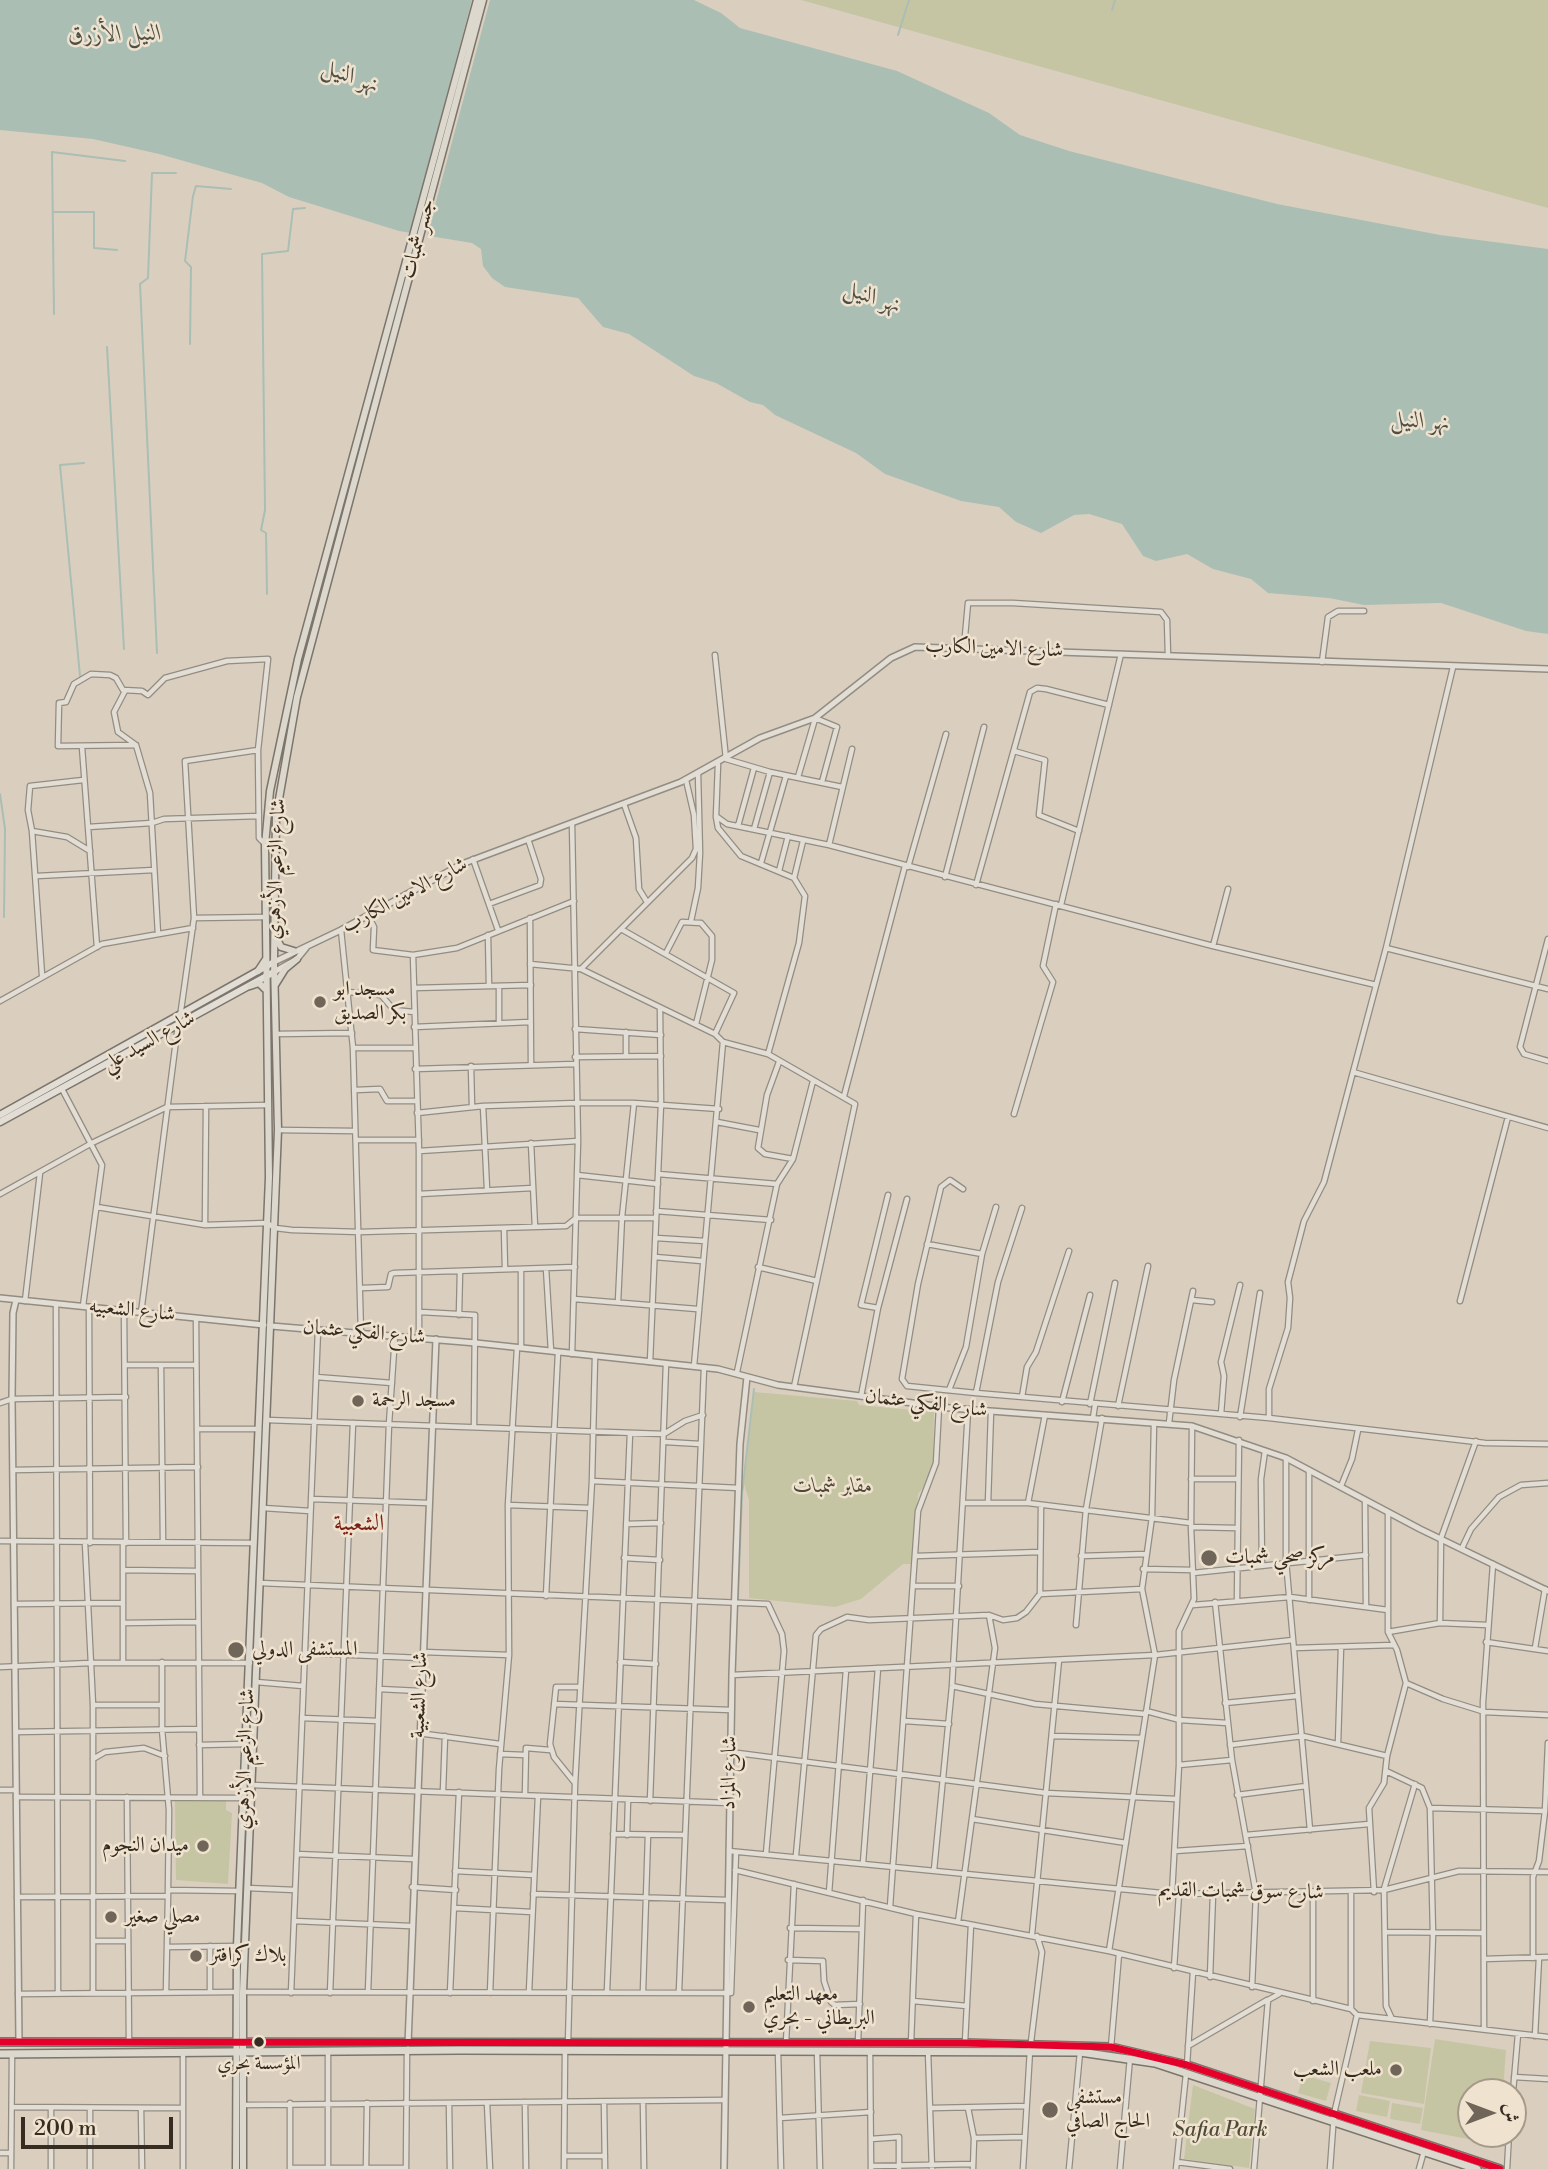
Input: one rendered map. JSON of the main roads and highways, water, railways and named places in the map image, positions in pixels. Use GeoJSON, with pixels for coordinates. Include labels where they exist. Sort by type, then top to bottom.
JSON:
{"type":"FeatureCollection","features":[{"type":"Feature","properties":{"kind":"highway"},"geometry":{"type":"LineString","coordinates":[[0,2042],[129,2043],[328,2051],[408,2047]]}},
{"type":"Feature","properties":{"kind":"highway"},"geometry":{"type":"LineString","coordinates":[[724,2047],[786,2043],[965,2043],[1130,2057],[1186,2069]]}},
{"type":"Feature","properties":{"kind":"highway"},"geometry":{"type":"LineString","coordinates":[[0,2053],[183,2052],[239,2047],[724,2047],[778,2050],[1111,2047],[1500,2169]]}},
{"type":"Feature","properties":{"kind":"highway"},"geometry":{"type":"LineString","coordinates":[[1335,2118],[1424,2151],[1453,2165],[1478,2169]]}},
{"type":"Feature","properties":{"kind":"main road","name":"جسر شمبات"},"geometry":{"type":"LineString","coordinates":[[351,476],[477,0]]}},
{"type":"Feature","properties":{"kind":"main road","name":"جسر شمبات"},"geometry":{"type":"LineString","coordinates":[[351,476],[483,0]]}},
{"type":"Feature","properties":{"kind":"main road","name":"شارع الزعيم الأزهري"},"geometry":{"type":"LineString","coordinates":[[239,1992],[267,1420],[270,1105],[265,845],[270,791],[285,712],[351,476]]}},
{"type":"Feature","properties":{"kind":"main road","name":"شارع الزعيم الأزهري"},"geometry":{"type":"LineString","coordinates":[[236,2169],[239,2047],[237,1946],[244,1889],[244,1798],[259,1429],[275,1228],[278,1130],[274,839],[286,750],[351,476]]}},
{"type":"Feature","properties":{"kind":"main road"},"geometry":{"type":"LineString","coordinates":[[274,927],[281,947],[294,951]]}},
{"type":"Feature","properties":{"kind":"main road"},"geometry":{"type":"LineString","coordinates":[[258,971],[267,954]]}},
{"type":"Feature","properties":{"kind":"main road"},"geometry":{"type":"LineString","coordinates":[[274,987],[285,969],[297,959]]}},
{"type":"Feature","properties":{"kind":"main road","name":"شارع السيد علي"},"geometry":{"type":"LineString","coordinates":[[0,1115],[180,1017],[274,962]]}},
{"type":"Feature","properties":{"kind":"main road","name":"شارع السيد علي"},"geometry":{"type":"LineString","coordinates":[[0,1122],[178,1027],[274,972]]}},
{"type":"Feature","properties":{"kind":"main road"},"geometry":{"type":"LineString","coordinates":[[250,986],[260,983],[266,994]]}},
{"type":"Feature","properties":{"kind":"main road","name":"شارع الزعيم الأزهري"},"geometry":{"type":"LineString","coordinates":[[239,2047],[243,2169]]}},
{"type":"Feature","properties":{"kind":"water"},"geometry":{"type":"Polygon","coordinates":[[[0,0],[694,0],[721,13],[740,28],[897,71],[989,113],[1020,135],[1069,151],[1277,204],[1440,235],[1548,249],[1548,634],[1526,631],[1441,603],[1364,605],[1329,598],[1268,593],[1251,579],[1213,569],[1187,554],[1156,561],[1143,556],[1122,524],[1089,514],[1074,515],[1041,533],[1016,522],[999,507],[961,501],[885,474],[856,453],[775,415],[763,405],[750,402],[716,383],[694,376],[629,334],[603,327],[578,298],[505,287],[492,278],[483,266],[481,249],[472,243],[399,231],[289,197],[262,183],[159,154],[93,139],[0,130],[0,0]]]}},
{"type":"Feature","properties":{"kind":"waterway"},"geometry":{"type":"LineString","coordinates":[[898,35],[909,0]]}},
{"type":"Feature","properties":{"kind":"waterway"},"geometry":{"type":"LineString","coordinates":[[1112,10],[1115,0]]}},
{"type":"Feature","properties":{"kind":"waterway"},"geometry":{"type":"LineString","coordinates":[[54,314],[52,152],[125,161]]}},
{"type":"Feature","properties":{"kind":"waterway"},"geometry":{"type":"LineString","coordinates":[[157,653],[140,284],[148,278],[152,173],[176,173]]}},
{"type":"Feature","properties":{"kind":"waterway"},"geometry":{"type":"LineString","coordinates":[[190,344],[191,267],[185,261],[193,196],[196,186],[231,189]]}},
{"type":"Feature","properties":{"kind":"waterway"},"geometry":{"type":"LineString","coordinates":[[267,594],[266,533],[261,530],[265,510],[262,254],[288,251],[293,209],[305,208]]}},
{"type":"Feature","properties":{"kind":"waterway"},"geometry":{"type":"LineString","coordinates":[[53,212],[94,212],[94,248],[117,250]]}},
{"type":"Feature","properties":{"kind":"waterway"},"geometry":{"type":"LineString","coordinates":[[107,347],[124,649]]}},
{"type":"Feature","properties":{"kind":"waterway"},"geometry":{"type":"LineString","coordinates":[[80,676],[60,465],[84,463]]}},
{"type":"Feature","properties":{"kind":"waterway"},"geometry":{"type":"LineString","coordinates":[[0,794],[5,829],[4,917]]}},
{"type":"Feature","properties":{"kind":"waterway"},"geometry":{"type":"LineString","coordinates":[[738,1600],[742,1494],[754,1389]]}},
{"type":"Feature","properties":{"kind":"place","name":"مسجد ابو بكر الصديق"},"geometry":{"type":"Point","coordinates":[320,1002]}},
{"type":"Feature","properties":{"kind":"place","name":"مسجد الرحمة"},"geometry":{"type":"Point","coordinates":[358,1401]}},
{"type":"Feature","properties":{"kind":"place","name":"مركز صحي شمبات"},"geometry":{"type":"Point","coordinates":[1209,1558]}},
{"type":"Feature","properties":{"kind":"place","name":"المستشفى الدولي"},"geometry":{"type":"Point","coordinates":[236,1650]}},
{"type":"Feature","properties":{"kind":"place","name":"ميدان النجوم"},"geometry":{"type":"Point","coordinates":[203,1846]}},
{"type":"Feature","properties":{"kind":"place","name":"مصلي صغير"},"geometry":{"type":"Point","coordinates":[111,1917]}},
{"type":"Feature","properties":{"kind":"place","name":"بلاك كرافتر"},"geometry":{"type":"Point","coordinates":[196,1956]}},
{"type":"Feature","properties":{"kind":"place","name":"معهد التعليم البريطاني - بحري"},"geometry":{"type":"Point","coordinates":[749,2007]}},
{"type":"Feature","properties":{"kind":"place","name":"المؤسسة بحري"},"geometry":{"type":"Point","coordinates":[259,2042]}},
{"type":"Feature","properties":{"kind":"place","name":"ملعب الشعب"},"geometry":{"type":"Point","coordinates":[1396,2070]}},
{"type":"Feature","properties":{"kind":"place","name":"مستشفى الحاج الصافي"},"geometry":{"type":"Point","coordinates":[1050,2110]}},
{"type":"Feature","properties":{"kind":"district","name":"الشعبية"},"geometry":{"type":"Point","coordinates":[359,1524]}},
{"type":"Feature","properties":{"kind":"water label","name":"النيل الأزرق"},"geometry":{"type":"Point","coordinates":[115,35]}},
{"type":"Feature","properties":{"kind":"water label","name":"نهر النيل"},"geometry":{"type":"Point","coordinates":[350,77]}},
{"type":"Feature","properties":{"kind":"water label","name":"نهر النيل"},"geometry":{"type":"Point","coordinates":[872,298]}},
{"type":"Feature","properties":{"kind":"water label","name":"نهر النيل"},"geometry":{"type":"Point","coordinates":[1420,422]}},
{"type":"Feature","properties":{"kind":"park label","name":"مقابر شمبات"},"geometry":{"type":"Point","coordinates":[833,1487]}},
{"type":"Feature","properties":{"kind":"park label","name":"Safia Park"},"geometry":{"type":"Point","coordinates":[1220,2131]}}]}
